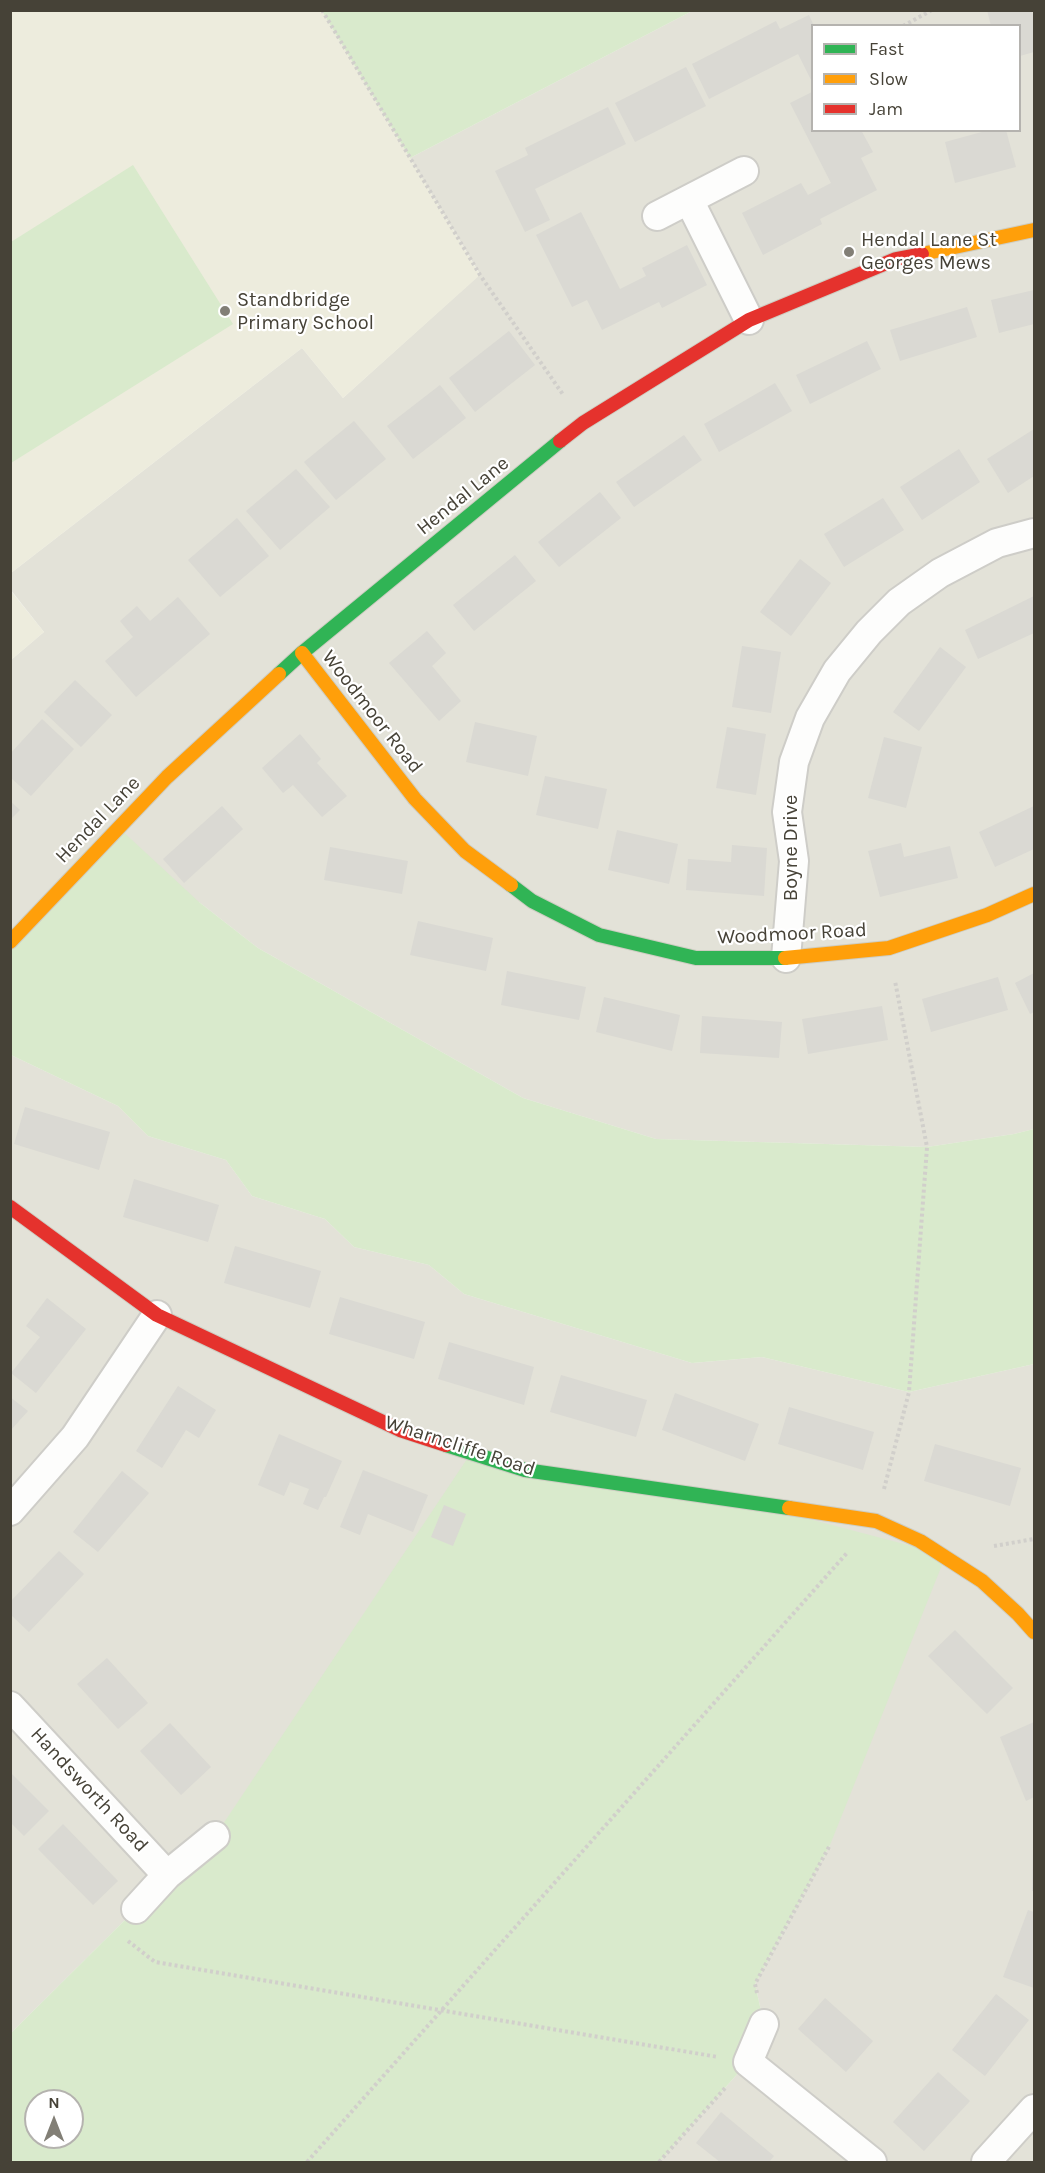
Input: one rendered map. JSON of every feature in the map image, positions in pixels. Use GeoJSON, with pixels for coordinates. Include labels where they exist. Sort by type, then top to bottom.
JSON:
{"type":"FeatureCollection","features":[{"type":"Feature","properties":{"kind":"street"},"geometry":{"type":"LineString","coordinates":[[657,216],[744,171]]}},
{"type":"Feature","properties":{"kind":"street"},"geometry":{"type":"LineString","coordinates":[[689,200],[749,320]]}},
{"type":"Feature","properties":{"kind":"street","name":"Hendal Lane"},"geometry":{"type":"LineString","coordinates":[[10,942],[167,777],[302,653],[583,423],[749,320],[896,259],[1035,230]]}},
{"type":"Feature","properties":{"kind":"street","name":"Boyne Drive"},"geometry":{"type":"LineString","coordinates":[[786,958],[794,861],[787,812],[794,762],[810,718],[831,680],[869,632],[899,602],[940,573],[997,543],[1035,533]]}},
{"type":"Feature","properties":{"kind":"street","name":"Woodmoor Road"},"geometry":{"type":"LineString","coordinates":[[302,653],[415,799],[465,851],[532,901],[599,934],[696,958],[786,958],[889,948],[987,915],[1035,894]]}},
{"type":"Feature","properties":{"kind":"street","name":"Wharncliffe Road"},"geometry":{"type":"LineString","coordinates":[[10,1207],[157,1315],[302,1386],[400,1430],[525,1470],[876,1521],[946,1555],[1017,1611],[1035,1632]]}},
{"type":"Feature","properties":{"kind":"street"},"geometry":{"type":"LineString","coordinates":[[10,1510],[75,1437],[157,1315]]}},
{"type":"Feature","properties":{"kind":"street","name":"Handsworth Road"},"geometry":{"type":"LineString","coordinates":[[10,1706],[166,1875]]}},
{"type":"Feature","properties":{"kind":"street"},"geometry":{"type":"LineString","coordinates":[[136,1909],[166,1875],[215,1836]]}},
{"type":"Feature","properties":{"kind":"street"},"geometry":{"type":"LineString","coordinates":[[764,2024],[748,2062],[872,2163]]}},
{"type":"Feature","properties":{"kind":"street"},"geometry":{"type":"LineString","coordinates":[[986,2163],[1035,2109]]}},
{"type":"Feature","properties":{"kind":"path"},"geometry":{"type":"LineString","coordinates":[[321,10],[480,274],[583,423]]}},
{"type":"Feature","properties":{"kind":"path"},"geometry":{"type":"LineString","coordinates":[[907,24],[932,10]]}},
{"type":"Feature","properties":{"kind":"path"},"geometry":{"type":"LineString","coordinates":[[307,2163],[876,1521],[909,1392],[927,1147],[889,948]]}},
{"type":"Feature","properties":{"kind":"path"},"geometry":{"type":"LineString","coordinates":[[764,2024],[755,1984],[830,1845]]}},
{"type":"Feature","properties":{"kind":"path"},"geometry":{"type":"LineString","coordinates":[[136,1909],[128,1941],[155,1962],[748,2062]]}},
{"type":"Feature","properties":{"kind":"path"},"geometry":{"type":"LineString","coordinates":[[659,2163],[748,2062]]}},
{"type":"Feature","properties":{"kind":"shaded area","name":"Standbridge Primary School"},"geometry":{"type":"Polygon","coordinates":[[[11,11],[322,11],[480,275],[343,398],[302,348],[11,573],[11,11]]]}},
{"type":"Feature","properties":{"kind":"shaded area"},"geometry":{"type":"Polygon","coordinates":[[[692,11],[1034,11],[1034,1129],[927,1147],[656,1139],[523,1098],[258,948],[199,902],[11,942],[11,660],[44,632],[11,590],[11,573],[302,348],[343,398],[480,274],[410,158],[692,11]]]}},
{"type":"Feature","properties":{"kind":"shaded area"},"geometry":{"type":"Polygon","coordinates":[[[10,590],[44,632],[11,660],[10,660],[10,590]]]}},
{"type":"Feature","properties":{"kind":"shaded area"},"geometry":{"type":"Polygon","coordinates":[[[11,1055],[118,1106],[148,1136],[226,1160],[252,1196],[325,1219],[354,1247],[429,1265],[464,1294],[692,1363],[762,1357],[909,1392],[1034,1364],[1034,2162],[659,2162],[748,2062],[764,2024],[755,1984],[830,1845],[215,1836],[136,1909],[11,2033],[11,1055]]]}},
{"type":"Feature","properties":{"kind":"green space"},"geometry":{"type":"Polygon","coordinates":[[[322,11],[692,11],[410,158],[322,11]]]}},
{"type":"Feature","properties":{"kind":"green space"},"geometry":{"type":"Polygon","coordinates":[[[133,165],[233,324],[11,463],[11,242],[133,165]]]}},
{"type":"Feature","properties":{"kind":"green space"},"geometry":{"type":"Polygon","coordinates":[[[118,827],[199,902],[258,948],[523,1098],[656,1139],[927,1147],[1034,1129],[1034,1364],[909,1392],[762,1357],[692,1363],[464,1294],[429,1265],[354,1247],[325,1219],[252,1196],[226,1160],[148,1136],[118,1106],[11,1055],[11,942],[118,827]]]}},
{"type":"Feature","properties":{"kind":"green space"},"geometry":{"type":"Polygon","coordinates":[[[471,1453],[752,1504],[946,1555],[830,1845],[755,1984],[764,2024],[748,2062],[659,2162],[11,2162],[11,2033],[136,1909],[215,1836],[471,1453]]]}},
{"type":"Feature","properties":{"kind":"building"},"geometry":{"type":"Polygon","coordinates":[[[987,10],[1032,10],[1034,52],[1021,56],[1021,24],[990,24],[987,10]]]}},
{"type":"Feature","properties":{"kind":"building"},"geometry":{"type":"Polygon","coordinates":[[[809,15],[813,24],[811,24],[811,80],[798,54],[709,99],[692,64],[776,21],[780,29],[809,15]]]}},
{"type":"Feature","properties":{"kind":"building"},"geometry":{"type":"Polygon","coordinates":[[[686,67],[706,106],[635,142],[615,103],[686,67]]]}},
{"type":"Feature","properties":{"kind":"building"},"geometry":{"type":"Polygon","coordinates":[[[811,92],[811,132],[862,132],[873,152],[861,158],[877,190],[820,219],[822,224],[763,255],[742,213],[801,183],[808,195],[831,183],[790,103],[811,92]]]}},
{"type":"Feature","properties":{"kind":"building"},"geometry":{"type":"Polygon","coordinates":[[[608,107],[626,144],[535,189],[550,220],[525,232],[495,171],[528,155],[525,148],[608,107]]]}},
{"type":"Feature","properties":{"kind":"building"},"geometry":{"type":"Polygon","coordinates":[[[982,132],[1007,132],[1016,167],[955,183],[945,142],[982,132]]]}},
{"type":"Feature","properties":{"kind":"building"},"geometry":{"type":"Polygon","coordinates":[[[581,212],[620,289],[646,276],[642,268],[687,245],[707,285],[662,308],[659,302],[602,330],[587,300],[572,307],[536,235],[581,212]]]}},
{"type":"Feature","properties":{"kind":"building"},"geometry":{"type":"Polygon","coordinates":[[[1034,290],[1034,324],[999,333],[991,300],[1034,290]]]}},
{"type":"Feature","properties":{"kind":"building"},"geometry":{"type":"Polygon","coordinates":[[[967,307],[977,337],[900,361],[890,330],[967,307]]]}},
{"type":"Feature","properties":{"kind":"building"},"geometry":{"type":"Polygon","coordinates":[[[509,331],[535,365],[475,412],[449,378],[509,331]]]}},
{"type":"Feature","properties":{"kind":"building"},"geometry":{"type":"Polygon","coordinates":[[[867,341],[881,369],[810,404],[796,375],[867,341]]]}},
{"type":"Feature","properties":{"kind":"building"},"geometry":{"type":"Polygon","coordinates":[[[775,383],[792,411],[719,452],[704,424],[775,383]]]}},
{"type":"Feature","properties":{"kind":"building"},"geometry":{"type":"Polygon","coordinates":[[[440,385],[466,418],[413,459],[387,426],[440,385]]]}},
{"type":"Feature","properties":{"kind":"building"},"geometry":{"type":"Polygon","coordinates":[[[354,421],[386,459],[336,500],[304,462],[354,421]]]}},
{"type":"Feature","properties":{"kind":"building"},"geometry":{"type":"Polygon","coordinates":[[[1034,429],[1034,476],[1008,493],[987,459],[1034,429]]]}},
{"type":"Feature","properties":{"kind":"building"},"geometry":{"type":"Polygon","coordinates":[[[684,435],[702,460],[634,507],[616,482],[684,435]]]}},
{"type":"Feature","properties":{"kind":"building"},"geometry":{"type":"Polygon","coordinates":[[[959,449],[980,482],[922,520],[900,487],[959,449]]]}},
{"type":"Feature","properties":{"kind":"building"},"geometry":{"type":"Polygon","coordinates":[[[296,469],[330,507],[280,550],[246,511],[296,469]]]}},
{"type":"Feature","properties":{"kind":"building"},"geometry":{"type":"Polygon","coordinates":[[[600,492],[621,518],[559,567],[538,542],[600,492]]]}},
{"type":"Feature","properties":{"kind":"building"},"geometry":{"type":"Polygon","coordinates":[[[883,498],[904,530],[844,567],[824,534],[883,498]]]}},
{"type":"Feature","properties":{"kind":"building"},"geometry":{"type":"Polygon","coordinates":[[[237,518],[269,556],[220,597],[188,560],[237,518]]]}},
{"type":"Feature","properties":{"kind":"building"},"geometry":{"type":"Polygon","coordinates":[[[515,555],[536,581],[474,631],[453,605],[515,555]]]}},
{"type":"Feature","properties":{"kind":"building"},"geometry":{"type":"Polygon","coordinates":[[[800,559],[831,583],[791,636],[760,612],[800,559]]]}},
{"type":"Feature","properties":{"kind":"building"},"geometry":{"type":"Polygon","coordinates":[[[1034,596],[1034,633],[978,659],[965,630],[1034,596]]]}},
{"type":"Feature","properties":{"kind":"building"},"geometry":{"type":"Polygon","coordinates":[[[178,597],[210,634],[136,697],[105,661],[133,637],[120,621],[137,606],[150,621],[178,597]]]}},
{"type":"Feature","properties":{"kind":"building"},"geometry":{"type":"Polygon","coordinates":[[[427,631],[446,653],[432,666],[461,701],[439,721],[389,663],[427,631]]]}},
{"type":"Feature","properties":{"kind":"building"},"geometry":{"type":"Polygon","coordinates":[[[742,646],[781,652],[771,713],[732,707],[742,646]]]}},
{"type":"Feature","properties":{"kind":"building"},"geometry":{"type":"Polygon","coordinates":[[[940,647],[966,667],[919,731],[893,712],[940,647]]]}},
{"type":"Feature","properties":{"kind":"building"},"geometry":{"type":"Polygon","coordinates":[[[75,680],[112,715],[81,747],[44,712],[75,680]]]}},
{"type":"Feature","properties":{"kind":"building"},"geometry":{"type":"Polygon","coordinates":[[[42,719],[74,749],[31,796],[10,777],[10,754],[42,719]]]}},
{"type":"Feature","properties":{"kind":"building"},"geometry":{"type":"Polygon","coordinates":[[[475,722],[537,736],[528,776],[466,762],[475,722]]]}},
{"type":"Feature","properties":{"kind":"building"},"geometry":{"type":"Polygon","coordinates":[[[727,727],[766,734],[756,795],[716,788],[727,727]]]}},
{"type":"Feature","properties":{"kind":"building"},"geometry":{"type":"Polygon","coordinates":[[[300,734],[321,759],[317,763],[347,796],[322,817],[293,785],[283,793],[262,768],[300,734]]]}},
{"type":"Feature","properties":{"kind":"building"},"geometry":{"type":"Polygon","coordinates":[[[884,737],[922,747],[906,808],[868,798],[884,737]]]}},
{"type":"Feature","properties":{"kind":"building"},"geometry":{"type":"Polygon","coordinates":[[[545,776],[607,789],[598,829],[536,815],[545,776]]]}},
{"type":"Feature","properties":{"kind":"building"},"geometry":{"type":"Polygon","coordinates":[[[10,801],[20,810],[10,820],[10,801]]]}},
{"type":"Feature","properties":{"kind":"building"},"geometry":{"type":"Polygon","coordinates":[[[222,806],[243,829],[184,883],[163,859],[222,806]]]}},
{"type":"Feature","properties":{"kind":"building"},"geometry":{"type":"Polygon","coordinates":[[[1034,806],[1034,849],[995,867],[979,832],[1034,806]]]}},
{"type":"Feature","properties":{"kind":"building"},"geometry":{"type":"Polygon","coordinates":[[[617,830],[678,844],[669,884],[608,870],[617,830]]]}},
{"type":"Feature","properties":{"kind":"building"},"geometry":{"type":"Polygon","coordinates":[[[901,843],[904,857],[950,846],[958,878],[880,897],[868,851],[901,843]]]}},
{"type":"Feature","properties":{"kind":"building"},"geometry":{"type":"Polygon","coordinates":[[[732,845],[767,848],[764,896],[686,890],[688,859],[731,862],[732,845]]]}},
{"type":"Feature","properties":{"kind":"building"},"geometry":{"type":"Polygon","coordinates":[[[330,847],[408,861],[402,894],[324,880],[330,847]]]}},
{"type":"Feature","properties":{"kind":"building"},"geometry":{"type":"Polygon","coordinates":[[[418,921],[493,938],[486,971],[410,955],[418,921]]]}},
{"type":"Feature","properties":{"kind":"building"},"geometry":{"type":"Polygon","coordinates":[[[507,971],[586,987],[579,1020],[501,1005],[507,971]]]}},
{"type":"Feature","properties":{"kind":"building"},"geometry":{"type":"Polygon","coordinates":[[[1034,973],[1034,1012],[1030,1014],[1015,983],[1034,973]]]}},
{"type":"Feature","properties":{"kind":"building"},"geometry":{"type":"Polygon","coordinates":[[[998,977],[1008,1010],[931,1032],[922,999],[998,977]]]}},
{"type":"Feature","properties":{"kind":"building"},"geometry":{"type":"Polygon","coordinates":[[[604,997],[680,1015],[672,1051],[596,1032],[604,997]]]}},
{"type":"Feature","properties":{"kind":"building"},"geometry":{"type":"Polygon","coordinates":[[[882,1006],[888,1040],[808,1054],[802,1019],[882,1006]]]}},
{"type":"Feature","properties":{"kind":"building"},"geometry":{"type":"Polygon","coordinates":[[[702,1016],[782,1022],[779,1058],[700,1053],[702,1016]]]}},
{"type":"Feature","properties":{"kind":"building"},"geometry":{"type":"Polygon","coordinates":[[[25,1107],[110,1132],[99,1170],[14,1144],[25,1107]]]}},
{"type":"Feature","properties":{"kind":"building"},"geometry":{"type":"Polygon","coordinates":[[[134,1179],[219,1205],[208,1242],[123,1217],[134,1179]]]}},
{"type":"Feature","properties":{"kind":"building"},"geometry":{"type":"Polygon","coordinates":[[[235,1246],[321,1271],[310,1308],[224,1283],[235,1246]]]}},
{"type":"Feature","properties":{"kind":"building"},"geometry":{"type":"Polygon","coordinates":[[[340,1297],[425,1322],[414,1359],[329,1334],[340,1297]]]}},
{"type":"Feature","properties":{"kind":"building"},"geometry":{"type":"Polygon","coordinates":[[[47,1298],[86,1329],[36,1393],[11,1373],[40,1337],[26,1326],[47,1298]]]}},
{"type":"Feature","properties":{"kind":"building"},"geometry":{"type":"Polygon","coordinates":[[[449,1342],[534,1367],[524,1405],[438,1379],[449,1342]]]}},
{"type":"Feature","properties":{"kind":"building"},"geometry":{"type":"Polygon","coordinates":[[[561,1375],[647,1400],[636,1437],[550,1412],[561,1375]]]}},
{"type":"Feature","properties":{"kind":"building"},"geometry":{"type":"Polygon","coordinates":[[[178,1386],[216,1410],[199,1438],[186,1430],[162,1468],[136,1451],[178,1386]]]}},
{"type":"Feature","properties":{"kind":"building"},"geometry":{"type":"Polygon","coordinates":[[[675,1393],[759,1424],[745,1461],[662,1430],[675,1393]]]}},
{"type":"Feature","properties":{"kind":"building"},"geometry":{"type":"Polygon","coordinates":[[[10,1397],[28,1411],[10,1431],[10,1397]]]}},
{"type":"Feature","properties":{"kind":"building"},"geometry":{"type":"Polygon","coordinates":[[[789,1407],[874,1432],[863,1470],[778,1444],[789,1407]]]}},
{"type":"Feature","properties":{"kind":"building"},"geometry":{"type":"Polygon","coordinates":[[[279,1434],[342,1461],[318,1510],[303,1504],[309,1489],[290,1482],[284,1496],[258,1485],[279,1434]]]}},
{"type":"Feature","properties":{"kind":"building"},"geometry":{"type":"Polygon","coordinates":[[[935,1444],[1021,1468],[1010,1506],[924,1481],[935,1444]]]}},
{"type":"Feature","properties":{"kind":"building"},"geometry":{"type":"Polygon","coordinates":[[[363,1470],[428,1495],[413,1532],[368,1514],[360,1535],[340,1527],[363,1470]]]}},
{"type":"Feature","properties":{"kind":"building"},"geometry":{"type":"Polygon","coordinates":[[[122,1471],[149,1493],[98,1552],[73,1532],[122,1471]]]}},
{"type":"Feature","properties":{"kind":"building"},"geometry":{"type":"Polygon","coordinates":[[[444,1505],[466,1514],[453,1546],[431,1537],[444,1505]]]}},
{"type":"Feature","properties":{"kind":"building"},"geometry":{"type":"Polygon","coordinates":[[[59,1551],[84,1574],[29,1632],[10,1614],[10,1602],[59,1551]]]}},
{"type":"Feature","properties":{"kind":"building"},"geometry":{"type":"Polygon","coordinates":[[[955,1630],[1013,1688],[987,1714],[928,1656],[955,1630]]]}},
{"type":"Feature","properties":{"kind":"building"},"geometry":{"type":"Polygon","coordinates":[[[107,1658],[148,1703],[118,1729],[77,1684],[107,1658]]]}},
{"type":"Feature","properties":{"kind":"building"},"geometry":{"type":"Polygon","coordinates":[[[1034,1722],[1034,1797],[1026,1801],[1000,1737],[1034,1722]]]}},
{"type":"Feature","properties":{"kind":"building"},"geometry":{"type":"Polygon","coordinates":[[[170,1723],[211,1767],[181,1795],[140,1751],[170,1723]]]}},
{"type":"Feature","properties":{"kind":"building"},"geometry":{"type":"Polygon","coordinates":[[[10,1772],[49,1811],[24,1836],[10,1822],[10,1772]]]}},
{"type":"Feature","properties":{"kind":"building"},"geometry":{"type":"Polygon","coordinates":[[[63,1824],[118,1881],[93,1905],[38,1849],[63,1824]]]}},
{"type":"Feature","properties":{"kind":"building"},"geometry":{"type":"Polygon","coordinates":[[[1033,1841],[1034,1891],[1032,1891],[1033,1841]]]}},
{"type":"Feature","properties":{"kind":"building"},"geometry":{"type":"Polygon","coordinates":[[[1028,1910],[1034,1912],[1034,1988],[1003,1977],[1028,1910]]]}},
{"type":"Feature","properties":{"kind":"building"},"geometry":{"type":"Polygon","coordinates":[[[996,1994],[1029,2020],[985,2076],[952,2050],[996,1994]]]}},
{"type":"Feature","properties":{"kind":"building"},"geometry":{"type":"Polygon","coordinates":[[[825,1998],[873,2041],[846,2072],[798,2029],[825,1998]]]}},
{"type":"Feature","properties":{"kind":"building"},"geometry":{"type":"Polygon","coordinates":[[[938,2072],[970,2101],[924,2151],[893,2122],[938,2072]]]}},
{"type":"Feature","properties":{"kind":"building"},"geometry":{"type":"Polygon","coordinates":[[[721,2112],[774,2156],[769,2162],[720,2162],[696,2143],[721,2112]]]}},
{"type":"Feature","properties":{"kind":"traffic: fast"},"geometry":{"type":"LineString","coordinates":[[279,674],[560,441]]}},
{"type":"Feature","properties":{"kind":"traffic: fast"},"geometry":{"type":"LineString","coordinates":[[511,885],[532,901],[599,935],[696,958],[785,958]]}},
{"type":"Feature","properties":{"kind":"traffic: fast"},"geometry":{"type":"LineString","coordinates":[[446,1445],[525,1470],[789,1508]]}},
{"type":"Feature","properties":{"kind":"traffic: slow"},"geometry":{"type":"LineString","coordinates":[[922,254],[1034,230]]}},
{"type":"Feature","properties":{"kind":"traffic: slow"},"geometry":{"type":"LineString","coordinates":[[302,653],[415,799],[465,851],[511,885]]}},
{"type":"Feature","properties":{"kind":"traffic: slow"},"geometry":{"type":"LineString","coordinates":[[10,942],[167,777],[279,674]]}},
{"type":"Feature","properties":{"kind":"traffic: slow"},"geometry":{"type":"LineString","coordinates":[[785,958],[889,948],[987,915],[1034,894]]}},
{"type":"Feature","properties":{"kind":"traffic: slow"},"geometry":{"type":"LineString","coordinates":[[789,1508],[876,1521],[920,1541],[982,1581],[1034,1632]]}},
{"type":"Feature","properties":{"kind":"traffic: jam"},"geometry":{"type":"LineString","coordinates":[[560,441],[583,423],[749,320],[896,259],[922,254]]}},
{"type":"Feature","properties":{"kind":"traffic: jam"},"geometry":{"type":"LineString","coordinates":[[10,1207],[157,1315],[400,1430],[446,1445]]}},
{"type":"Feature","properties":{"kind":"place","name":"Hendal Lane St Georges Mews"},"geometry":{"type":"Point","coordinates":[849,252]}},
{"type":"Feature","properties":{"kind":"place","name":"Standbridge Primary School"},"geometry":{"type":"Point","coordinates":[225,311]}}]}
